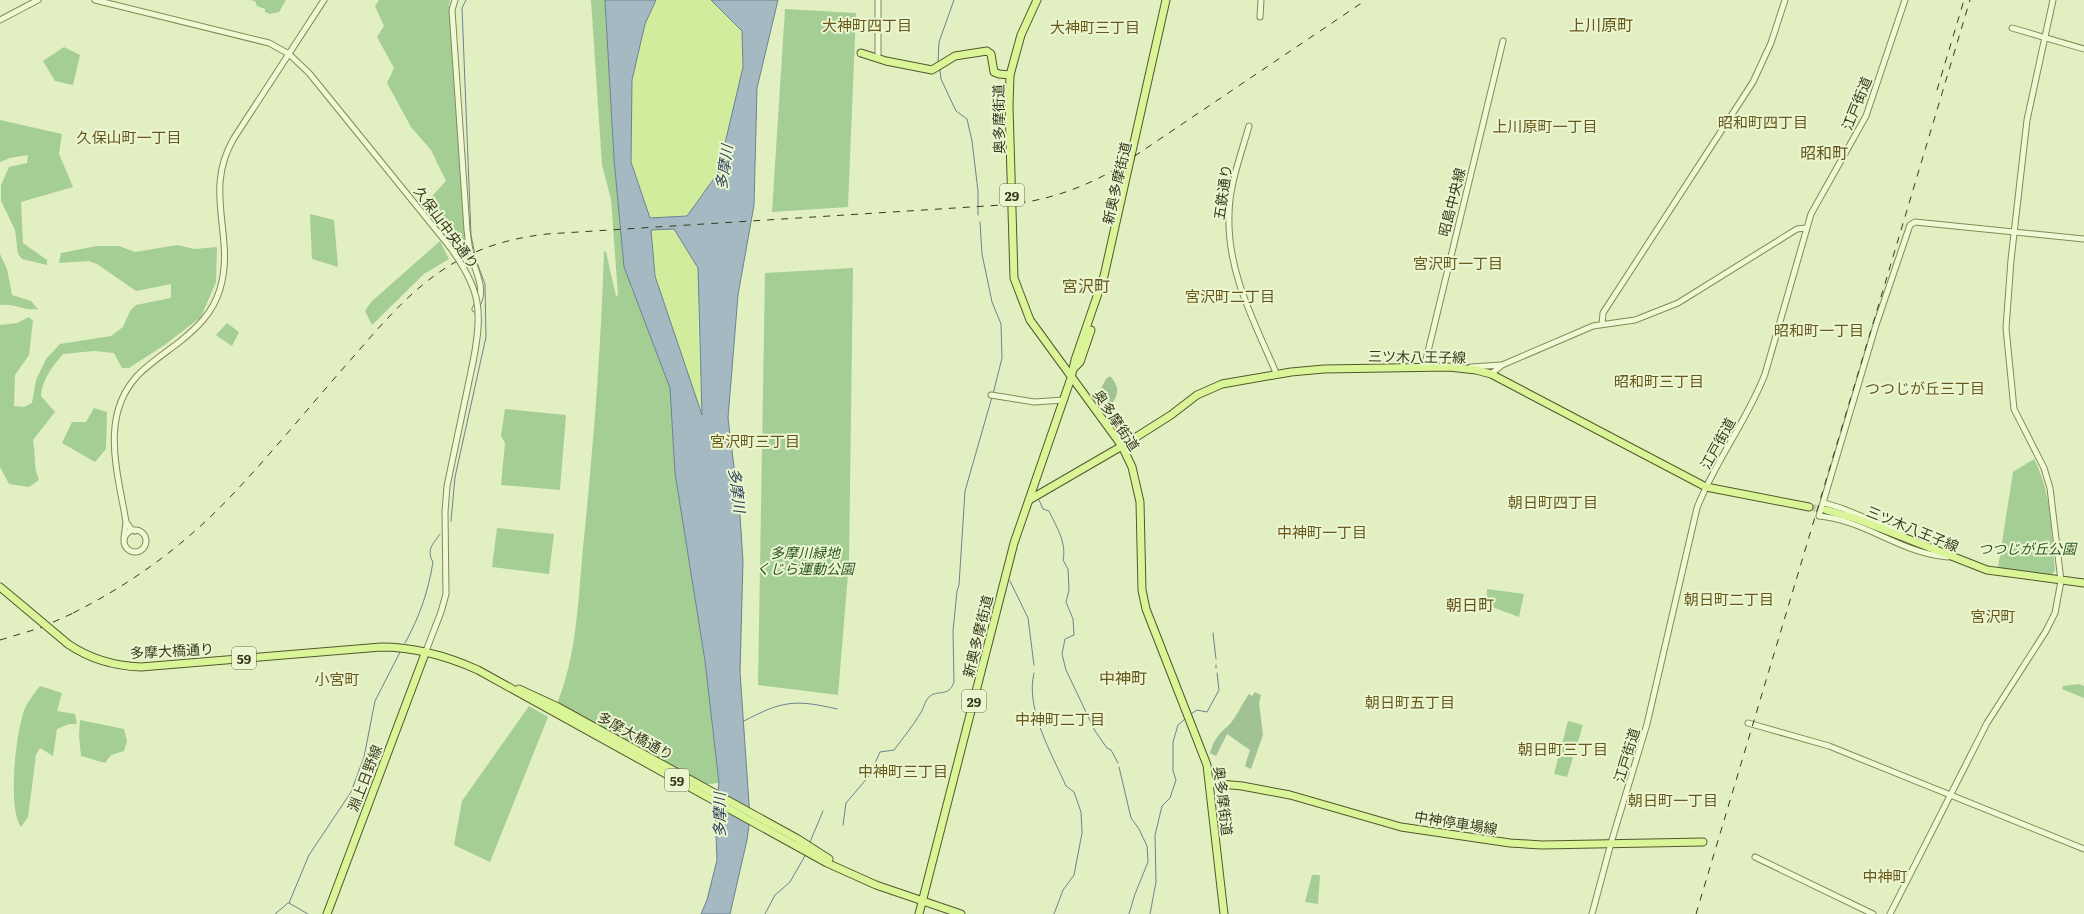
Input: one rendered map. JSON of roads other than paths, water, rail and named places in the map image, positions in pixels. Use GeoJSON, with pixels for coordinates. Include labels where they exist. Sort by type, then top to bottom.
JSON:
{"type":"FeatureCollection","features":[{"type":"Feature","properties":{"kind":"main road","name":"奥多摩街道"},"geometry":{"type":"LineString","coordinates":[[1037,0],[1021,35],[1010,74],[1009,106],[1014,278],[1029,317],[1071,378],[1122,446],[1132,467],[1140,502],[1142,590],[1158,643],[1192,724],[1207,765],[1224,914]]}},
{"type":"Feature","properties":{"kind":"main road","name":"新奥多摩街道"},"geometry":{"type":"LineString","coordinates":[[919,914],[1014,543],[1064,400],[1075,360],[1104,276],[1166,0]]}},
{"type":"Feature","properties":{"kind":"main road","name":"新奥多摩街道"},"geometry":{"type":"LineString","coordinates":[[1074,368],[1080,362],[1105,289],[1171,0]]}},
{"type":"Feature","properties":{"kind":"main road"},"geometry":{"type":"LineString","coordinates":[[861,52],[878,58],[931,70],[955,56],[987,51],[991,54],[994,72],[999,74],[1010,74]]}},
{"type":"Feature","properties":{"kind":"main road","name":"三ツ木八王子線"},"geometry":{"type":"LineString","coordinates":[[1029,500],[1122,446],[1206,390],[1230,382],[1324,369],[1458,368],[1491,374],[1706,487],[1809,507]]}},
{"type":"Feature","properties":{"kind":"main road","name":"三ツ木八王子線"},"geometry":{"type":"LineString","coordinates":[[1825,507],[1857,519],[1924,549],[1995,572],[2084,583]]}},
{"type":"Feature","properties":{"kind":"main road","name":"多摩大橋通り"},"geometry":{"type":"LineString","coordinates":[[0,587],[68,644],[83,653],[102,661],[135,666],[381,648],[408,648],[457,661],[558,707],[852,874],[876,885],[922,902],[961,914]]}},
{"type":"Feature","properties":{"kind":"main road","name":"淵上日野線"},"geometry":{"type":"LineString","coordinates":[[327,914],[426,652]]}},
{"type":"Feature","properties":{"kind":"main road","name":"多摩大橋通り"},"geometry":{"type":"LineString","coordinates":[[486,674],[559,715],[796,842]]}},
{"type":"Feature","properties":{"kind":"main road","name":"中神停車場線"},"geometry":{"type":"LineString","coordinates":[[1210,783],[1242,786],[1290,796],[1380,822],[1463,837],[1532,845],[1703,842]]}},
{"type":"Feature","properties":{"kind":"street"},"geometry":{"type":"LineString","coordinates":[[0,20],[38,0]]}},
{"type":"Feature","properties":{"kind":"street","name":"久保山中央通り"},"geometry":{"type":"LineString","coordinates":[[95,0],[255,39],[269,43],[289,54],[313,78],[450,248],[467,272],[477,300],[478,331],[447,486],[445,512],[446,594],[426,652]]}},
{"type":"Feature","properties":{"kind":"street"},"geometry":{"type":"LineString","coordinates":[[126,522],[131,529],[144,535],[147,540],[140,551],[136,552],[127,546],[124,538],[126,522],[114,440],[115,424],[119,407],[126,391],[138,375],[196,328],[208,314],[217,299],[222,281],[224,260],[219,182],[222,165],[234,138],[324,0]]}},
{"type":"Feature","properties":{"kind":"street"},"geometry":{"type":"LineString","coordinates":[[455,0],[452,10],[467,230],[471,256],[481,287],[479,302],[475,308]]}},
{"type":"Feature","properties":{"kind":"street"},"geometry":{"type":"LineString","coordinates":[[878,0],[878,58]]}},
{"type":"Feature","properties":{"kind":"street"},"geometry":{"type":"LineString","coordinates":[[1260,17],[1261,0]]}},
{"type":"Feature","properties":{"kind":"street"},"geometry":{"type":"LineString","coordinates":[[1602,324],[1603,313],[1753,82],[1771,43],[1785,0]]}},
{"type":"Feature","properties":{"kind":"street","name":"江戸街道"},"geometry":{"type":"LineString","coordinates":[[1592,914],[1611,843],[1647,724],[1693,521],[1706,487],[1757,394],[1765,374],[1806,228],[1815,204],[1849,149],[1866,116],[1905,0]]}},
{"type":"Feature","properties":{"kind":"street"},"geometry":{"type":"LineString","coordinates":[[1890,914],[1987,723],[2046,632],[2055,613],[2061,581],[2048,479],[2044,468],[2023,430],[2012,402],[2006,328],[2027,120],[2053,0]]}},
{"type":"Feature","properties":{"kind":"street"},"geometry":{"type":"LineString","coordinates":[[2012,28],[2084,49]]}},
{"type":"Feature","properties":{"kind":"street","name":"昭島中央線"},"geometry":{"type":"LineString","coordinates":[[1424,368],[1504,41]]}},
{"type":"Feature","properties":{"kind":"street","name":"五鉄通り"},"geometry":{"type":"LineString","coordinates":[[1249,126],[1232,193],[1229,215],[1230,244],[1240,288],[1277,375]]}},
{"type":"Feature","properties":{"kind":"street"},"geometry":{"type":"LineString","coordinates":[[1951,557],[1928,544],[1841,508],[1825,507],[1875,331],[1910,224],[1915,222],[2084,238]]}},
{"type":"Feature","properties":{"kind":"street"},"geometry":{"type":"LineString","coordinates":[[1491,374],[1502,365],[1602,324],[1635,320],[1678,303],[1797,229],[1806,228]]}},
{"type":"Feature","properties":{"kind":"street"},"geometry":{"type":"LineString","coordinates":[[1458,368],[1502,365]]}},
{"type":"Feature","properties":{"kind":"street"},"geometry":{"type":"LineString","coordinates":[[993,395],[1034,402],[1064,400]]}},
{"type":"Feature","properties":{"kind":"street"},"geometry":{"type":"LineString","coordinates":[[124,538],[128,533],[135,531]]}},
{"type":"Feature","properties":{"kind":"street"},"geometry":{"type":"LineString","coordinates":[[1748,723],[1829,746],[2084,849]]}},
{"type":"Feature","properties":{"kind":"street"},"geometry":{"type":"LineString","coordinates":[[1755,857],[1874,914]]}},
{"type":"Feature","properties":{"kind":"water","name":"多摩川"},"geometry":{"type":"Polygon","coordinates":[[[605,0],[656,0],[645,24],[632,80],[631,162],[650,218],[687,216],[718,173],[743,67],[742,31],[711,0],[778,0],[757,88],[754,205],[738,295],[728,418],[740,516],[743,561],[740,672],[750,818],[747,840],[730,914],[701,914],[707,900],[717,860],[715,812],[719,783],[705,661],[675,473],[670,388],[624,267],[614,159],[605,0]],[[674,229],[651,230],[655,276],[702,415],[698,268],[674,229]]]}},
{"type":"Feature","properties":{"kind":"waterway"},"geometry":{"type":"LineString","coordinates":[[451,521],[455,477],[486,337],[485,284],[476,260],[471,235],[462,8],[466,0]]}},
{"type":"Feature","properties":{"kind":"waterway"},"geometry":{"type":"LineString","coordinates":[[938,63],[939,42],[954,0]]}},
{"type":"Feature","properties":{"kind":"waterway"},"geometry":{"type":"LineString","coordinates":[[940,70],[941,79],[956,111],[967,119],[972,141],[978,191],[978,215]]}},
{"type":"Feature","properties":{"kind":"waterway"},"geometry":{"type":"LineString","coordinates":[[980,222],[982,254],[992,302],[1001,324],[1002,358],[993,394]]}},
{"type":"Feature","properties":{"kind":"waterway"},"geometry":{"type":"LineString","coordinates":[[843,825],[846,803],[869,776],[880,752],[894,750],[917,719],[929,697],[946,692],[952,687],[954,682],[953,631],[957,591],[959,585],[965,491],[992,397]]}},
{"type":"Feature","properties":{"kind":"waterway"},"geometry":{"type":"LineString","coordinates":[[1039,500],[1043,509],[1049,511],[1058,529],[1063,547],[1063,560],[1068,569],[1069,590],[1066,602],[1073,619],[1074,635],[1065,639],[1062,654],[1066,670],[1095,731],[1107,748],[1111,750],[1118,763]]}},
{"type":"Feature","properties":{"kind":"waterway"},"geometry":{"type":"LineString","coordinates":[[405,643],[423,604],[429,584],[433,562],[430,551],[440,534]]}},
{"type":"Feature","properties":{"kind":"waterway"},"geometry":{"type":"LineString","coordinates":[[1010,581],[1028,618],[1034,665]]}},
{"type":"Feature","properties":{"kind":"waterway"},"geometry":{"type":"LineString","coordinates":[[1213,633],[1216,659]]}},
{"type":"Feature","properties":{"kind":"waterway"},"geometry":{"type":"LineString","coordinates":[[289,903],[309,855],[351,792],[364,757],[375,701],[400,652]]}},
{"type":"Feature","properties":{"kind":"waterway"},"geometry":{"type":"LineString","coordinates":[[1034,673],[1032,687],[1033,701],[1041,731],[1066,786],[1074,792],[1081,812],[1082,833],[1074,875],[1063,890],[1054,914]]}},
{"type":"Feature","properties":{"kind":"waterway"},"geometry":{"type":"LineString","coordinates":[[1191,714],[1197,710],[1207,712],[1219,690],[1217,673]]}},
{"type":"Feature","properties":{"kind":"waterway"},"geometry":{"type":"LineString","coordinates":[[744,721],[769,709],[789,704],[810,704],[837,709]]}},
{"type":"Feature","properties":{"kind":"waterway"},"geometry":{"type":"LineString","coordinates":[[1150,914],[1156,882],[1155,835],[1162,806],[1170,798],[1176,780],[1173,771],[1173,742],[1178,725],[1185,719]]}},
{"type":"Feature","properties":{"kind":"waterway"},"geometry":{"type":"LineString","coordinates":[[1119,767],[1131,818],[1139,829],[1147,846],[1148,862],[1135,894],[1129,914]]}},
{"type":"Feature","properties":{"kind":"waterway"},"geometry":{"type":"LineString","coordinates":[[810,842],[823,811]]}},
{"type":"Feature","properties":{"kind":"waterway"},"geometry":{"type":"LineString","coordinates":[[765,914],[775,895],[790,882],[806,854]]}},
{"type":"Feature","properties":{"kind":"waterway"},"geometry":{"type":"LineString","coordinates":[[275,914],[288,903]]}},
{"type":"Feature","properties":{"kind":"waterway"},"geometry":{"type":"LineString","coordinates":[[289,903],[308,914]]}},
{"type":"Feature","properties":{"kind":"tunnel"},"geometry":{"type":"LineString","coordinates":[[1809,507],[1826,510]]}},
{"type":"Feature","properties":{"kind":"railway"},"geometry":{"type":"LineString","coordinates":[[73,613],[117,589],[138,575],[196,530],[247,479],[369,339],[411,295],[433,277],[456,262],[483,249],[512,240],[547,234],[1002,205],[1046,198],[1074,189],[1114,170],[1366,0]]}},
{"type":"Feature","properties":{"kind":"railway"},"geometry":{"type":"LineString","coordinates":[[1937,90],[1964,0]]}},
{"type":"Feature","properties":{"kind":"railway"},"geometry":{"type":"LineString","coordinates":[[1696,914],[1970,0]]}},
{"type":"Feature","properties":{"kind":"railway"},"geometry":{"type":"LineString","coordinates":[[0,640],[40,628],[78,611]]}},
{"type":"Feature","properties":{"kind":"district","name":"大神町四丁目"},"geometry":{"type":"Point","coordinates":[867,24]}},
{"type":"Feature","properties":{"kind":"district","name":"上川原町"},"geometry":{"type":"Point","coordinates":[1601,24]}},
{"type":"Feature","properties":{"kind":"district","name":"大神町三丁目"},"geometry":{"type":"Point","coordinates":[1095,26]}},
{"type":"Feature","properties":{"kind":"district","name":"昭和町四丁目"},"geometry":{"type":"Point","coordinates":[1763,121]}},
{"type":"Feature","properties":{"kind":"district","name":"上川原町一丁目"},"geometry":{"type":"Point","coordinates":[1545,125]}},
{"type":"Feature","properties":{"kind":"district","name":"久保山町一丁目"},"geometry":{"type":"Point","coordinates":[129,136]}},
{"type":"Feature","properties":{"kind":"district","name":"昭和町"},"geometry":{"type":"Point","coordinates":[1824,152]}},
{"type":"Feature","properties":{"kind":"district","name":"宮沢町一丁目"},"geometry":{"type":"Point","coordinates":[1458,262]}},
{"type":"Feature","properties":{"kind":"district","name":"宮沢町"},"geometry":{"type":"Point","coordinates":[1086,285]}},
{"type":"Feature","properties":{"kind":"district","name":"宮沢町二丁目"},"geometry":{"type":"Point","coordinates":[1230,295]}},
{"type":"Feature","properties":{"kind":"district","name":"昭和町一丁目"},"geometry":{"type":"Point","coordinates":[1819,329]}},
{"type":"Feature","properties":{"kind":"district","name":"昭和町三丁目"},"geometry":{"type":"Point","coordinates":[1659,380]}},
{"type":"Feature","properties":{"kind":"district","name":"つつじが丘三丁目"},"geometry":{"type":"Point","coordinates":[1925,387]}},
{"type":"Feature","properties":{"kind":"district","name":"宮沢町三丁目"},"geometry":{"type":"Point","coordinates":[755,440]}},
{"type":"Feature","properties":{"kind":"district","name":"朝日町四丁目"},"geometry":{"type":"Point","coordinates":[1553,501]}},
{"type":"Feature","properties":{"kind":"district","name":"中神町一丁目"},"geometry":{"type":"Point","coordinates":[1322,531]}},
{"type":"Feature","properties":{"kind":"district","name":"朝日町二丁目"},"geometry":{"type":"Point","coordinates":[1729,598]}},
{"type":"Feature","properties":{"kind":"district","name":"朝日町"},"geometry":{"type":"Point","coordinates":[1470,604]}},
{"type":"Feature","properties":{"kind":"district","name":"宮沢町"},"geometry":{"type":"Point","coordinates":[1993,615]}},
{"type":"Feature","properties":{"kind":"district","name":"中神町"},"geometry":{"type":"Point","coordinates":[1123,677]}},
{"type":"Feature","properties":{"kind":"district","name":"小宮町"},"geometry":{"type":"Point","coordinates":[337,678]}},
{"type":"Feature","properties":{"kind":"district","name":"朝日町五丁目"},"geometry":{"type":"Point","coordinates":[1410,701]}},
{"type":"Feature","properties":{"kind":"district","name":"中神町二丁目"},"geometry":{"type":"Point","coordinates":[1060,718]}},
{"type":"Feature","properties":{"kind":"district","name":"朝日町三丁目"},"geometry":{"type":"Point","coordinates":[1563,748]}},
{"type":"Feature","properties":{"kind":"district","name":"中神町三丁目"},"geometry":{"type":"Point","coordinates":[903,770]}},
{"type":"Feature","properties":{"kind":"district","name":"朝日町一丁目"},"geometry":{"type":"Point","coordinates":[1673,799]}},
{"type":"Feature","properties":{"kind":"district","name":"中神町"},"geometry":{"type":"Point","coordinates":[1885,875]}},
{"type":"Feature","properties":{"kind":"park label","name":"つつじが丘公園"},"geometry":{"type":"Point","coordinates":[2027,548]}},
{"type":"Feature","properties":{"kind":"park label","name":"多摩川緑地 くじら運動公園"},"geometry":{"type":"Point","coordinates":[805,560]}}]}
